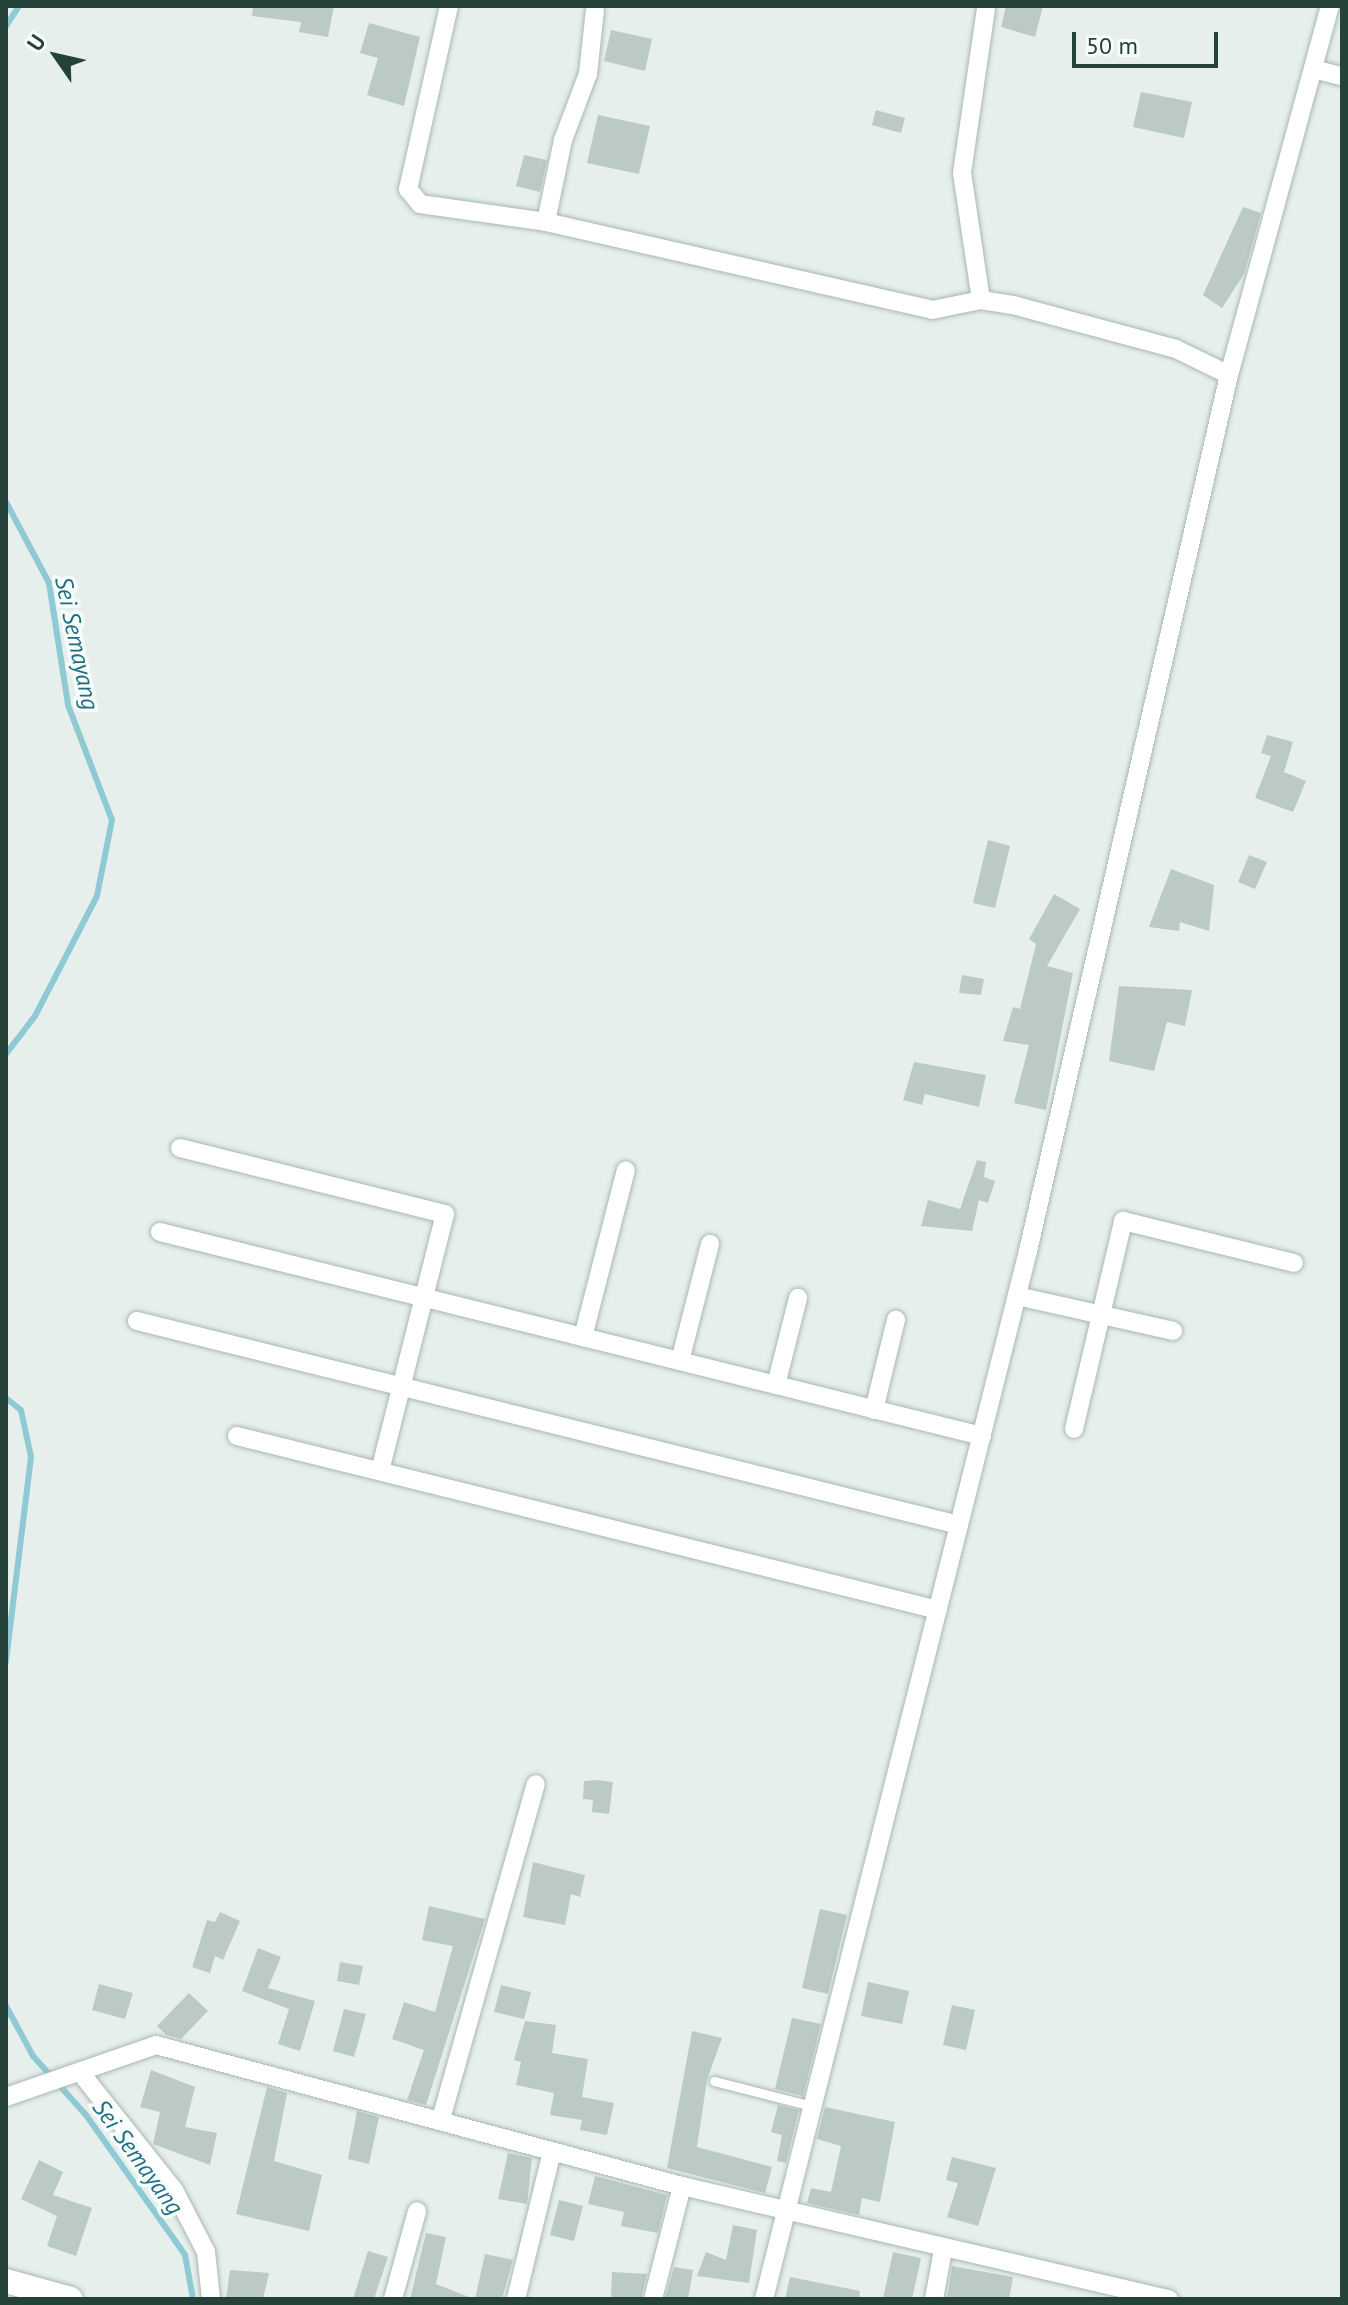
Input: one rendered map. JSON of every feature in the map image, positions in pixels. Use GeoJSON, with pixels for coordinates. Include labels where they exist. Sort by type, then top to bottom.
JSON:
{"type":"FeatureCollection","features":[{"type":"Feature","properties":{"kind":"main road"},"geometry":{"type":"LineString","coordinates":[[6,2281],[71,2299]]}},
{"type":"Feature","properties":{"kind":"street"},"geometry":{"type":"LineString","coordinates":[[449,6],[412,197],[546,222],[932,310],[981,300],[1176,349],[1231,368]]}},
{"type":"Feature","properties":{"kind":"street"},"geometry":{"type":"LineString","coordinates":[[764,2299],[1017,1296],[1231,368],[1330,6]]}},
{"type":"Feature","properties":{"kind":"street"},"geometry":{"type":"LineString","coordinates":[[981,300],[962,173],[986,9]]}},
{"type":"Feature","properties":{"kind":"street"},"geometry":{"type":"LineString","coordinates":[[546,222],[563,140],[588,74],[595,10]]}},
{"type":"Feature","properties":{"kind":"street"},"geometry":{"type":"LineString","coordinates":[[1313,69],[1342,76]]}},
{"type":"Feature","properties":{"kind":"street"},"geometry":{"type":"LineString","coordinates":[[180,1148],[445,1214],[380,1471]]}},
{"type":"Feature","properties":{"kind":"street"},"geometry":{"type":"LineString","coordinates":[[583,1337],[626,1170]]}},
{"type":"Feature","properties":{"kind":"street"},"geometry":{"type":"LineString","coordinates":[[1074,1429],[1123,1221],[1294,1263]]}},
{"type":"Feature","properties":{"kind":"street"},"geometry":{"type":"LineString","coordinates":[[160,1232],[982,1436]]}},
{"type":"Feature","properties":{"kind":"street"},"geometry":{"type":"LineString","coordinates":[[680,1361],[710,1244]]}},
{"type":"Feature","properties":{"kind":"street"},"geometry":{"type":"LineString","coordinates":[[1017,1296],[1173,1331]]}},
{"type":"Feature","properties":{"kind":"street"},"geometry":{"type":"LineString","coordinates":[[776,1385],[798,1298]]}},
{"type":"Feature","properties":{"kind":"street"},"geometry":{"type":"LineString","coordinates":[[874,1410],[896,1320]]}},
{"type":"Feature","properties":{"kind":"street"},"geometry":{"type":"LineString","coordinates":[[137,1321],[959,1525]]}},
{"type":"Feature","properties":{"kind":"street"},"geometry":{"type":"LineString","coordinates":[[237,1436],[938,1610]]}},
{"type":"Feature","properties":{"kind":"street"},"geometry":{"type":"LineString","coordinates":[[441,2119],[536,1784]]}},
{"type":"Feature","properties":{"kind":"street"},"geometry":{"type":"LineString","coordinates":[[6,2097],[156,2045],[682,2186],[943,2250],[1169,2299]]}},
{"type":"Feature","properties":{"kind":"street"},"geometry":{"type":"LineString","coordinates":[[73,2074],[174,2190],[206,2252],[211,2299]]}},
{"type":"Feature","properties":{"kind":"street"},"geometry":{"type":"LineString","coordinates":[[516,2299],[552,2151]]}},
{"type":"Feature","properties":{"kind":"street"},"geometry":{"type":"LineString","coordinates":[[653,2299],[682,2186]]}},
{"type":"Feature","properties":{"kind":"street"},"geometry":{"type":"LineString","coordinates":[[393,2299],[417,2211]]}},
{"type":"Feature","properties":{"kind":"street"},"geometry":{"type":"LineString","coordinates":[[934,2299],[943,2250]]}},
{"type":"Feature","properties":{"kind":"lane"},"geometry":{"type":"LineString","coordinates":[[714,2081],[812,2106]]}},
{"type":"Feature","properties":{"kind":"building"},"geometry":{"type":"Polygon","coordinates":[[[253,6],[334,6],[328,37],[299,32],[301,22],[252,16],[253,6]]]}},
{"type":"Feature","properties":{"kind":"building"},"geometry":{"type":"Polygon","coordinates":[[[1006,6],[1043,6],[1035,37],[1001,27],[1006,6]]]}},
{"type":"Feature","properties":{"kind":"building"},"geometry":{"type":"Polygon","coordinates":[[[369,23],[420,37],[404,106],[367,95],[378,58],[360,53],[369,23]]]}},
{"type":"Feature","properties":{"kind":"building"},"geometry":{"type":"Polygon","coordinates":[[[611,30],[652,39],[645,71],[604,61],[611,30]]]}},
{"type":"Feature","properties":{"kind":"building"},"geometry":{"type":"Polygon","coordinates":[[[1141,92],[1192,102],[1184,138],[1133,127],[1141,92]]]}},
{"type":"Feature","properties":{"kind":"building"},"geometry":{"type":"Polygon","coordinates":[[[876,110],[905,118],[901,133],[872,125],[876,110]]]}},
{"type":"Feature","properties":{"kind":"building"},"geometry":{"type":"Polygon","coordinates":[[[598,115],[650,126],[639,174],[587,163],[598,115]]]}},
{"type":"Feature","properties":{"kind":"building"},"geometry":{"type":"Polygon","coordinates":[[[524,155],[547,160],[540,192],[516,186],[524,155]]]}},
{"type":"Feature","properties":{"kind":"building"},"geometry":{"type":"Polygon","coordinates":[[[1243,207],[1261,213],[1244,274],[1222,308],[1203,295],[1243,207]]]}},
{"type":"Feature","properties":{"kind":"building"},"geometry":{"type":"Polygon","coordinates":[[[1267,735],[1293,742],[1284,772],[1306,781],[1293,812],[1255,798],[1271,756],[1261,753],[1267,735]]]}},
{"type":"Feature","properties":{"kind":"building"},"geometry":{"type":"Polygon","coordinates":[[[988,840],[1010,846],[995,908],[973,903],[988,840]]]}},
{"type":"Feature","properties":{"kind":"building"},"geometry":{"type":"Polygon","coordinates":[[[1249,855],[1267,862],[1255,889],[1238,882],[1249,855]]]}},
{"type":"Feature","properties":{"kind":"building"},"geometry":{"type":"Polygon","coordinates":[[[1171,869],[1214,885],[1209,931],[1180,922],[1179,931],[1149,927],[1171,869]]]}},
{"type":"Feature","properties":{"kind":"building"},"geometry":{"type":"Polygon","coordinates":[[[1054,894],[1080,909],[1047,966],[1073,973],[1046,1110],[1014,1103],[1029,1045],[1003,1041],[1013,1007],[1020,1009],[1036,944],[1029,939],[1054,894]]]}},
{"type":"Feature","properties":{"kind":"building"},"geometry":{"type":"Polygon","coordinates":[[[962,975],[984,979],[981,995],[959,993],[962,975]]]}},
{"type":"Feature","properties":{"kind":"building"},"geometry":{"type":"Polygon","coordinates":[[[1119,986],[1192,990],[1185,1026],[1167,1022],[1154,1071],[1109,1061],[1119,986]]]}},
{"type":"Feature","properties":{"kind":"building"},"geometry":{"type":"Polygon","coordinates":[[[914,1062],[986,1075],[979,1107],[925,1094],[922,1105],[903,1100],[914,1062]]]}},
{"type":"Feature","properties":{"kind":"building"},"geometry":{"type":"Polygon","coordinates":[[[977,1160],[986,1162],[984,1177],[995,1181],[988,1203],[979,1200],[972,1231],[921,1226],[928,1200],[960,1209],[977,1160]]]}},
{"type":"Feature","properties":{"kind":"building"},"geometry":{"type":"Polygon","coordinates":[[[584,1781],[613,1782],[609,1814],[592,1812],[593,1800],[583,1799],[584,1781]]]}},
{"type":"Feature","properties":{"kind":"building"},"geometry":{"type":"Polygon","coordinates":[[[533,1862],[585,1875],[580,1897],[571,1894],[565,1925],[523,1917],[533,1862]]]}},
{"type":"Feature","properties":{"kind":"building"},"geometry":{"type":"Polygon","coordinates":[[[429,1906],[485,1919],[426,2105],[407,2100],[424,2050],[392,2039],[404,2002],[435,2012],[453,1946],[422,1940],[429,1906]]]}},
{"type":"Feature","properties":{"kind":"building"},"geometry":{"type":"Polygon","coordinates":[[[820,1909],[847,1915],[828,1994],[802,1988],[820,1909]]]}},
{"type":"Feature","properties":{"kind":"building"},"geometry":{"type":"Polygon","coordinates":[[[220,1912],[240,1921],[223,1960],[215,1956],[210,1973],[192,1967],[207,1920],[215,1922],[220,1912]]]}},
{"type":"Feature","properties":{"kind":"building"},"geometry":{"type":"Polygon","coordinates":[[[258,1948],[281,1957],[268,1988],[315,2001],[300,2051],[278,2044],[289,2009],[242,1991],[258,1948]]]}},
{"type":"Feature","properties":{"kind":"building"},"geometry":{"type":"Polygon","coordinates":[[[340,1962],[363,1966],[359,1985],[337,1981],[340,1962]]]}},
{"type":"Feature","properties":{"kind":"building"},"geometry":{"type":"Polygon","coordinates":[[[868,1982],[909,1991],[902,2024],[861,2016],[868,1982]]]}},
{"type":"Feature","properties":{"kind":"building"},"geometry":{"type":"Polygon","coordinates":[[[99,1984],[133,1993],[125,2019],[92,2010],[99,1984]]]}},
{"type":"Feature","properties":{"kind":"building"},"geometry":{"type":"Polygon","coordinates":[[[501,1985],[531,1992],[524,2019],[494,2012],[501,1985]]]}},
{"type":"Feature","properties":{"kind":"building"},"geometry":{"type":"Polygon","coordinates":[[[189,1993],[208,2011],[181,2039],[166,2035],[157,2026],[189,1993]]]}},
{"type":"Feature","properties":{"kind":"building"},"geometry":{"type":"Polygon","coordinates":[[[952,2005],[975,2010],[966,2050],[943,2045],[952,2005]]]}},
{"type":"Feature","properties":{"kind":"building"},"geometry":{"type":"Polygon","coordinates":[[[344,2009],[366,2014],[354,2057],[333,2051],[344,2009]]]}},
{"type":"Feature","properties":{"kind":"building"},"geometry":{"type":"Polygon","coordinates":[[[792,2018],[821,2024],[803,2096],[775,2089],[792,2018]]]}},
{"type":"Feature","properties":{"kind":"building"},"geometry":{"type":"Polygon","coordinates":[[[525,2021],[556,2025],[552,2053],[588,2059],[582,2097],[614,2103],[607,2135],[580,2130],[582,2120],[550,2115],[554,2093],[516,2085],[521,2062],[514,2060],[525,2021]]]}},
{"type":"Feature","properties":{"kind":"building"},"geometry":{"type":"Polygon","coordinates":[[[692,2031],[722,2038],[707,2080],[697,2147],[772,2167],[765,2193],[667,2168],[692,2031]]]}},
{"type":"Feature","properties":{"kind":"building"},"geometry":{"type":"Polygon","coordinates":[[[151,2070],[195,2087],[185,2127],[217,2133],[210,2165],[153,2144],[160,2112],[140,2107],[151,2070]]]}},
{"type":"Feature","properties":{"kind":"building"},"geometry":{"type":"Polygon","coordinates":[[[267,2087],[287,2093],[274,2161],[322,2175],[309,2231],[236,2214],[267,2087]]]}},
{"type":"Feature","properties":{"kind":"building"},"geometry":{"type":"Polygon","coordinates":[[[778,2105],[799,2110],[786,2163],[777,2161],[782,2135],[771,2132],[778,2105]]]}},
{"type":"Feature","properties":{"kind":"building"},"geometry":{"type":"Polygon","coordinates":[[[825,2107],[895,2122],[880,2202],[862,2198],[859,2215],[807,2203],[811,2188],[831,2192],[841,2146],[817,2139],[825,2107]]]}},
{"type":"Feature","properties":{"kind":"building"},"geometry":{"type":"Polygon","coordinates":[[[357,2111],[379,2117],[369,2164],[348,2159],[357,2111]]]}},
{"type":"Feature","properties":{"kind":"building"},"geometry":{"type":"Polygon","coordinates":[[[508,2153],[532,2158],[527,2204],[498,2199],[508,2153]]]}},
{"type":"Feature","properties":{"kind":"building"},"geometry":{"type":"Polygon","coordinates":[[[952,2157],[996,2168],[978,2226],[947,2217],[958,2183],[946,2180],[952,2157]]]}},
{"type":"Feature","properties":{"kind":"building"},"geometry":{"type":"Polygon","coordinates":[[[39,2160],[63,2172],[53,2195],[92,2208],[76,2256],[47,2246],[57,2216],[21,2199],[39,2160]]]}},
{"type":"Feature","properties":{"kind":"building"},"geometry":{"type":"Polygon","coordinates":[[[595,2176],[667,2195],[658,2233],[621,2226],[624,2212],[588,2204],[595,2176]]]}},
{"type":"Feature","properties":{"kind":"building"},"geometry":{"type":"Polygon","coordinates":[[[559,2200],[583,2206],[574,2241],[550,2235],[559,2200]]]}},
{"type":"Feature","properties":{"kind":"building"},"geometry":{"type":"Polygon","coordinates":[[[733,2225],[757,2230],[749,2283],[697,2276],[706,2252],[726,2260],[733,2225]]]}},
{"type":"Feature","properties":{"kind":"building"},"geometry":{"type":"Polygon","coordinates":[[[426,2233],[446,2237],[436,2284],[474,2299],[410,2299],[426,2233]]]}},
{"type":"Feature","properties":{"kind":"building"},"geometry":{"type":"Polygon","coordinates":[[[368,2251],[388,2257],[374,2299],[353,2299],[368,2251]]]}},
{"type":"Feature","properties":{"kind":"building"},"geometry":{"type":"Polygon","coordinates":[[[893,2252],[921,2258],[912,2299],[883,2299],[893,2252]]]}},
{"type":"Feature","properties":{"kind":"building"},"geometry":{"type":"Polygon","coordinates":[[[485,2254],[513,2260],[502,2299],[475,2299],[485,2254]]]}},
{"type":"Feature","properties":{"kind":"building"},"geometry":{"type":"Polygon","coordinates":[[[952,2266],[1013,2277],[1009,2299],[947,2299],[952,2266]]]}},
{"type":"Feature","properties":{"kind":"building"},"geometry":{"type":"Polygon","coordinates":[[[674,2267],[693,2270],[688,2299],[665,2299],[674,2267]]]}},
{"type":"Feature","properties":{"kind":"building"},"geometry":{"type":"Polygon","coordinates":[[[230,2270],[269,2273],[263,2299],[226,2299],[230,2270]]]}},
{"type":"Feature","properties":{"kind":"building"},"geometry":{"type":"Polygon","coordinates":[[[612,2272],[647,2274],[641,2299],[611,2299],[612,2272]]]}},
{"type":"Feature","properties":{"kind":"building"},"geometry":{"type":"Polygon","coordinates":[[[790,2277],[860,2291],[859,2299],[785,2299],[790,2277]]]}},
{"type":"Feature","properties":{"kind":"waterway","name":"Sei Semayang"},"geometry":{"type":"LineString","coordinates":[[6,26],[19,6]]}},
{"type":"Feature","properties":{"kind":"waterway","name":"Sei Semayang"},"geometry":{"type":"LineString","coordinates":[[6,502],[49,583],[68,705],[112,820],[97,896],[35,1016],[6,1054]]}},
{"type":"Feature","properties":{"kind":"waterway","name":"Sei Semayang"},"geometry":{"type":"LineString","coordinates":[[6,1398],[21,1410],[31,1457],[6,1662]]}},
{"type":"Feature","properties":{"kind":"waterway","name":"Sei Semayang"},"geometry":{"type":"LineString","coordinates":[[6,2006],[33,2056],[86,2115],[185,2255],[193,2299]]}}]}
